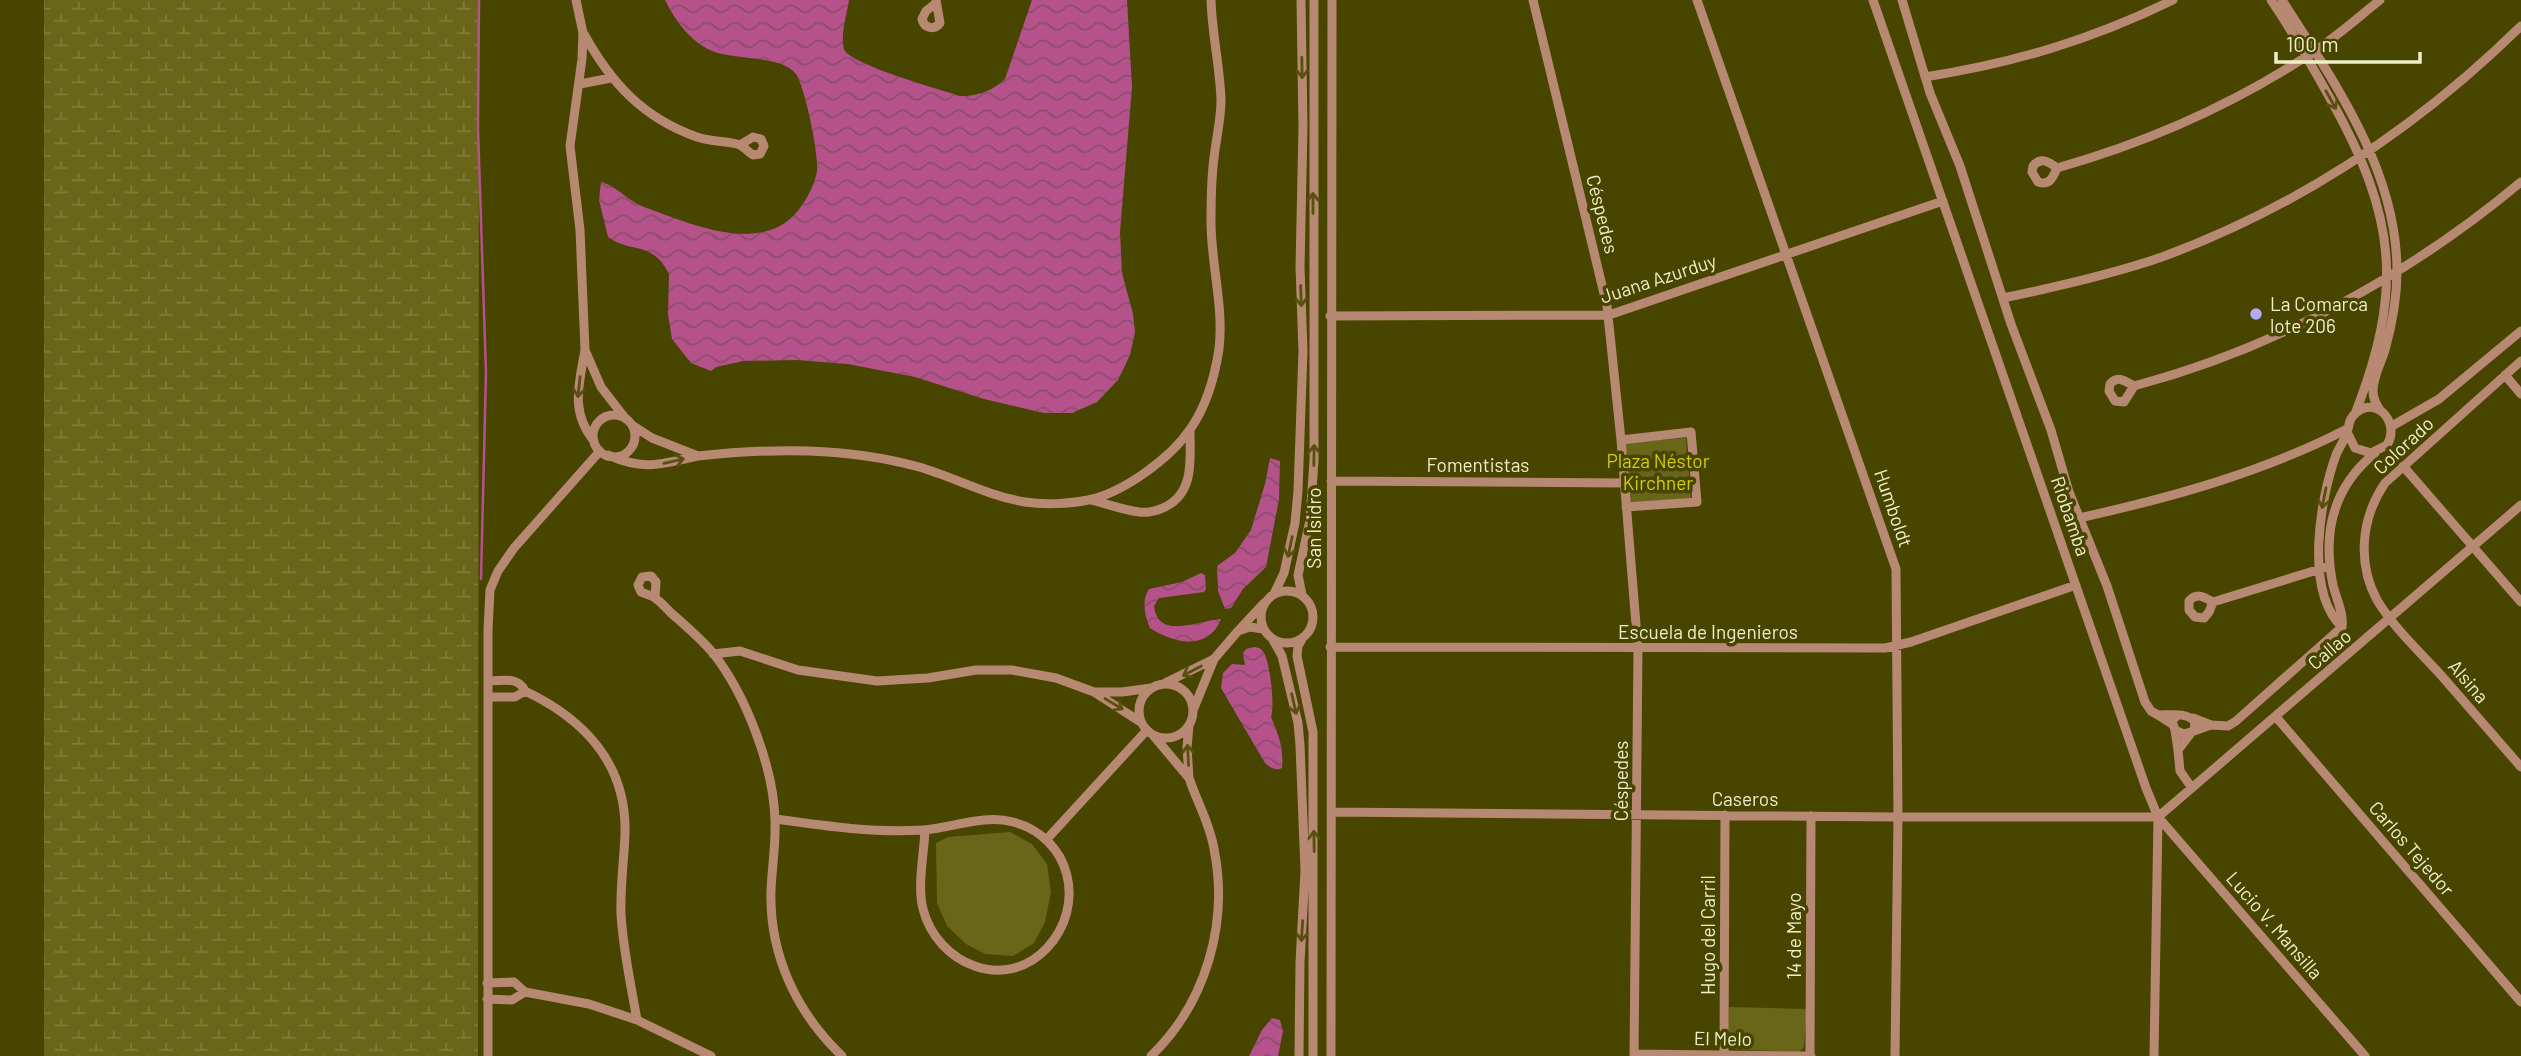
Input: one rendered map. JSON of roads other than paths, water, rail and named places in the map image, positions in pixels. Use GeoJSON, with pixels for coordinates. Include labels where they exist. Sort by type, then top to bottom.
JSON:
{"type":"FeatureCollection","features":[{"type":"Feature","properties":{"kind":"street"},"geometry":{"type":"LineString","coordinates":[[576,0],[583,33],[580,84],[570,146],[583,276],[585,350],[578,401],[580,418],[604,453],[629,464],[643,466],[698,456],[760,450],[842,453],[918,467],[1026,502],[1089,500],[1138,512],[1149,512],[1170,505],[1181,495],[1190,476],[1190,430]]}},
{"type":"Feature","properties":{"kind":"street"},"geometry":{"type":"LineString","coordinates":[[1089,500],[1135,479],[1151,468],[1190,430],[1208,393],[1215,370],[1220,327],[1211,211],[1221,100],[1212,0]]}},
{"type":"Feature","properties":{"kind":"street"},"geometry":{"type":"LineString","coordinates":[[1301,0],[1302,326],[1298,491],[1295,523],[1284,573],[1261,614],[1263,629],[1282,656],[1298,723],[1309,892],[1313,1056]]}},
{"type":"Feature","properties":{"kind":"street"},"geometry":{"type":"LineString","coordinates":[[1301,595],[1298,575],[1310,520],[1314,460],[1314,0]]}},
{"type":"Feature","properties":{"kind":"street","name":"San Isidro"},"geometry":{"type":"LineString","coordinates":[[1331,1056],[1332,0]]}},
{"type":"Feature","properties":{"kind":"street","name":"Céspedes"},"geometry":{"type":"LineString","coordinates":[[1533,0],[1609,315],[1621,440],[1638,649],[1634,1055]]}},
{"type":"Feature","properties":{"kind":"street","name":"Humboldt"},"geometry":{"type":"LineString","coordinates":[[1697,0],[1893,557],[1897,580],[1898,646],[1895,1056]]}},
{"type":"Feature","properties":{"kind":"street","name":"Riobamba"},"geometry":{"type":"LineString","coordinates":[[1873,0],[2158,817],[2154,1056]]}},
{"type":"Feature","properties":{"kind":"street"},"geometry":{"type":"LineString","coordinates":[[1902,0],[1925,77],[1976,212],[2003,298],[2052,430],[2079,518],[2107,586],[2146,702],[2151,711],[2175,723],[2184,734],[2211,725]]}},
{"type":"Feature","properties":{"kind":"street"},"geometry":{"type":"LineString","coordinates":[[1925,77],[1980,68],[2049,50],[2113,28],[2173,0]]}},
{"type":"Feature","properties":{"kind":"street"},"geometry":{"type":"LineString","coordinates":[[2271,0],[2350,109],[2370,151],[2390,214],[2395,240],[2397,270],[2390,327],[2373,392],[2374,401],[2390,420],[2390,440],[2349,480],[2338,499],[2329,534],[2330,566],[2343,627]]}},
{"type":"Feature","properties":{"kind":"street"},"geometry":{"type":"LineString","coordinates":[[2282,0],[2360,156],[2380,210],[2387,251],[2382,322],[2354,414],[2336,455],[2322,505],[2320,569],[2330,609],[2334,619],[2343,627]]}},
{"type":"Feature","properties":{"kind":"street"},"geometry":{"type":"LineString","coordinates":[[2057,168],[2138,142],[2238,96],[2310,54],[2380,0]]}},
{"type":"Feature","properties":{"kind":"street"},"geometry":{"type":"LineString","coordinates":[[2003,298],[2093,278],[2197,243],[2289,200],[2393,136],[2469,76],[2521,26]]}},
{"type":"Feature","properties":{"kind":"street"},"geometry":{"type":"LineString","coordinates":[[583,33],[611,78],[625,93],[662,121],[699,138],[740,145]]}},
{"type":"Feature","properties":{"kind":"street"},"geometry":{"type":"LineString","coordinates":[[580,84],[611,78]]}},
{"type":"Feature","properties":{"kind":"street"},"geometry":{"type":"LineString","coordinates":[[1303,106],[1314,106]]}},
{"type":"Feature","properties":{"kind":"street"},"geometry":{"type":"LineString","coordinates":[[2134,386],[2191,368],[2267,338],[2344,302],[2434,248],[2521,182]]}},
{"type":"Feature","properties":{"kind":"street","name":"Juana Azurduy"},"geometry":{"type":"LineString","coordinates":[[1330,316],[1609,315],[1943,201]]}},
{"type":"Feature","properties":{"kind":"street"},"geometry":{"type":"LineString","coordinates":[[1302,326],[1313,326]]}},
{"type":"Feature","properties":{"kind":"street"},"geometry":{"type":"LineString","coordinates":[[2392,426],[2438,399],[2521,331]]}},
{"type":"Feature","properties":{"kind":"street"},"geometry":{"type":"LineString","coordinates":[[585,350],[601,387],[632,425],[653,438],[698,456]]}},
{"type":"Feature","properties":{"kind":"street","name":"Colorado"},"geometry":{"type":"LineString","coordinates":[[2391,618],[2378,601],[2365,565],[2367,523],[2377,495],[2403,466],[2521,361]]}},
{"type":"Feature","properties":{"kind":"street"},"geometry":{"type":"LineString","coordinates":[[2505,375],[2521,394]]}},
{"type":"Feature","properties":{"kind":"street"},"geometry":{"type":"LineString","coordinates":[[2354,414],[2367,408],[2380,410]]}},
{"type":"Feature","properties":{"kind":"street"},"geometry":{"type":"LineString","coordinates":[[594,441],[595,430],[604,418],[614,415],[625,418]]}},
{"type":"Feature","properties":{"kind":"street"},"geometry":{"type":"LineString","coordinates":[[604,453],[619,456],[629,450],[635,440],[632,425]]}},
{"type":"Feature","properties":{"kind":"street"},"geometry":{"type":"LineString","coordinates":[[2079,518],[2196,488],[2347,431]]}},
{"type":"Feature","properties":{"kind":"street"},"geometry":{"type":"LineString","coordinates":[[2347,431],[2356,448],[2365,452],[2376,452]]}},
{"type":"Feature","properties":{"kind":"street"},"geometry":{"type":"LineString","coordinates":[[1621,440],[1691,432],[1697,502],[1626,507]]}},
{"type":"Feature","properties":{"kind":"street"},"geometry":{"type":"LineString","coordinates":[[488,1056],[491,590],[498,571],[514,548],[604,453]]}},
{"type":"Feature","properties":{"kind":"street"},"geometry":{"type":"LineString","coordinates":[[2403,466],[2521,602]]}},
{"type":"Feature","properties":{"kind":"street","name":"Fomentistas"},"geometry":{"type":"LineString","coordinates":[[1331,481],[1624,483]]}},
{"type":"Feature","properties":{"kind":"street","name":"Callao"},"geometry":{"type":"LineString","coordinates":[[2158,817],[2521,505]]}},
{"type":"Feature","properties":{"kind":"street"},"geometry":{"type":"LineString","coordinates":[[2213,602],[2330,566]]}},
{"type":"Feature","properties":{"kind":"street","name":"Escuela de Ingenieros"},"geometry":{"type":"LineString","coordinates":[[1330,647],[1638,649],[1898,646],[2076,584]]}},
{"type":"Feature","properties":{"kind":"street"},"geometry":{"type":"LineString","coordinates":[[1151,1056],[1167,1041],[1202,982],[1212,950],[1218,908],[1219,889],[1214,847],[1189,778],[1187,747],[1191,718],[1214,659],[1271,597],[1288,591],[1301,595],[1311,606],[1313,615],[1311,629],[1298,646],[1297,656],[1313,732],[1309,892],[1300,962],[1300,1056]]}},
{"type":"Feature","properties":{"kind":"street"},"geometry":{"type":"LineString","coordinates":[[655,598],[713,654],[736,690],[754,729],[767,771],[775,819],[771,913],[777,949],[783,969],[805,1013],[842,1056]]}},
{"type":"Feature","properties":{"kind":"street","name":"Alsina"},"geometry":{"type":"LineString","coordinates":[[2391,618],[2521,767]]}},
{"type":"Feature","properties":{"kind":"street"},"geometry":{"type":"LineString","coordinates":[[1238,631],[1250,627],[1263,629]]}},
{"type":"Feature","properties":{"kind":"street"},"geometry":{"type":"LineString","coordinates":[[2175,723],[2193,718],[2211,725],[2228,726],[2343,627]]}},
{"type":"Feature","properties":{"kind":"street"},"geometry":{"type":"LineString","coordinates":[[1273,640],[1287,643],[1302,639]]}},
{"type":"Feature","properties":{"kind":"street"},"geometry":{"type":"LineString","coordinates":[[713,654],[740,651],[798,670],[877,681],[928,678],[976,670],[1012,670],[1056,678],[1094,692],[1161,737],[1175,736],[1191,718],[1190,699],[1176,686],[1094,692]]}},
{"type":"Feature","properties":{"kind":"street"},"geometry":{"type":"LineString","coordinates":[[1189,778],[1147,729],[1139,713],[1141,703],[1157,686],[1214,659]]}},
{"type":"Feature","properties":{"kind":"street"},"geometry":{"type":"LineString","coordinates":[[489,681],[520,682],[525,691],[556,707],[581,726],[608,761],[623,804],[625,835],[621,913],[637,1020]]}},
{"type":"Feature","properties":{"kind":"street"},"geometry":{"type":"LineString","coordinates":[[506,681],[502,689],[507,697]]}},
{"type":"Feature","properties":{"kind":"street"},"geometry":{"type":"LineString","coordinates":[[489,697],[520,696],[525,691]]}},
{"type":"Feature","properties":{"kind":"street","name":"Carlos Tejedor"},"geometry":{"type":"LineString","coordinates":[[2276,717],[2521,1002]]}},
{"type":"Feature","properties":{"kind":"street"},"geometry":{"type":"LineString","coordinates":[[2178,750],[2192,732],[2195,722],[2193,718]]}},
{"type":"Feature","properties":{"kind":"street"},"geometry":{"type":"LineString","coordinates":[[2175,723],[2180,771],[2192,788]]}},
{"type":"Feature","properties":{"kind":"street"},"geometry":{"type":"LineString","coordinates":[[1047,839],[1147,729]]}},
{"type":"Feature","properties":{"kind":"street","name":"Caseros"},"geometry":{"type":"LineString","coordinates":[[1331,812],[2158,817]]}},
{"type":"Feature","properties":{"kind":"street","name":"Hugo del Carril"},"geometry":{"type":"LineString","coordinates":[[1724,816],[1724,1055]]}},
{"type":"Feature","properties":{"kind":"street","name":"14 de Mayo"},"geometry":{"type":"LineString","coordinates":[[1810,1056],[1811,816]]}},
{"type":"Feature","properties":{"kind":"street","name":"Lucio V. Mansilla"},"geometry":{"type":"LineString","coordinates":[[2158,817],[2365,1056]]}},
{"type":"Feature","properties":{"kind":"street"},"geometry":{"type":"LineString","coordinates":[[775,819],[851,829],[925,830],[1002,820],[1027,827],[1047,839],[1060,858],[1068,880],[1069,902],[1063,924],[1049,945],[1032,959],[1010,968],[987,969],[974,967],[951,954],[940,944],[929,927],[922,897],[925,830]]}},
{"type":"Feature","properties":{"kind":"street"},"geometry":{"type":"LineString","coordinates":[[504,982],[500,990],[505,999]]}},
{"type":"Feature","properties":{"kind":"street"},"geometry":{"type":"LineString","coordinates":[[487,983],[514,982],[525,992],[589,1004],[637,1020],[711,1056]]}},
{"type":"Feature","properties":{"kind":"street"},"geometry":{"type":"LineString","coordinates":[[487,999],[512,1000],[525,992]]}},
{"type":"Feature","properties":{"kind":"street"},"geometry":{"type":"LineString","coordinates":[[1164,1056],[1167,1041]]}},
{"type":"Feature","properties":{"kind":"street","name":"El Melo"},"geometry":{"type":"LineString","coordinates":[[1634,1055],[1810,1056]]}},
{"type":"Feature","properties":{"kind":"water"},"geometry":{"type":"Polygon","coordinates":[[[665,0],[849,0],[843,37],[844,49],[849,55],[897,76],[966,96],[984,92],[1005,79],[1032,0],[1127,0],[1132,87],[1120,232],[1122,273],[1135,332],[1130,355],[1118,380],[1097,402],[1072,413],[1044,413],[984,399],[915,377],[848,364],[796,360],[743,361],[716,367],[711,371],[691,363],[672,339],[668,315],[669,274],[656,256],[608,237],[599,200],[601,182],[641,206],[686,222],[729,233],[750,234],[770,230],[787,221],[809,193],[816,175],[817,163],[807,106],[796,74],[779,63],[731,56],[702,46],[683,29],[665,0]]]}},
{"type":"Feature","properties":{"kind":"water"},"geometry":{"type":"Polygon","coordinates":[[[1270,458],[1280,461],[1279,499],[1266,567],[1243,589],[1231,608],[1225,609],[1218,591],[1217,566],[1235,553],[1251,530],[1270,458]]]}},
{"type":"Feature","properties":{"kind":"water"},"geometry":{"type":"Polygon","coordinates":[[[1201,573],[1205,575],[1204,592],[1159,598],[1154,606],[1157,617],[1163,623],[1182,626],[1221,619],[1215,629],[1208,636],[1189,642],[1169,638],[1150,628],[1144,603],[1149,589],[1182,582],[1201,573]]]}},
{"type":"Feature","properties":{"kind":"water"},"geometry":{"type":"Polygon","coordinates":[[[1254,647],[1262,650],[1268,665],[1272,694],[1271,717],[1282,754],[1280,769],[1265,763],[1221,688],[1223,673],[1232,664],[1245,665],[1243,653],[1254,647]]]}},
{"type":"Feature","properties":{"kind":"water"},"geometry":{"type":"Polygon","coordinates":[[[1272,1018],[1280,1020],[1283,1031],[1278,1056],[1249,1056],[1262,1030],[1272,1018]]]}},
{"type":"Feature","properties":{"kind":"waterway"},"geometry":{"type":"LineString","coordinates":[[479,0],[478,129],[486,373],[481,579]]}},
{"type":"Feature","properties":{"kind":"place","name":"La Comarca lote 206"},"geometry":{"type":"Point","coordinates":[2256,314]}},
{"type":"Feature","properties":{"kind":"park label","name":"Plaza Néstor Kirchner"},"geometry":{"type":"Point","coordinates":[1658,471]}}]}
